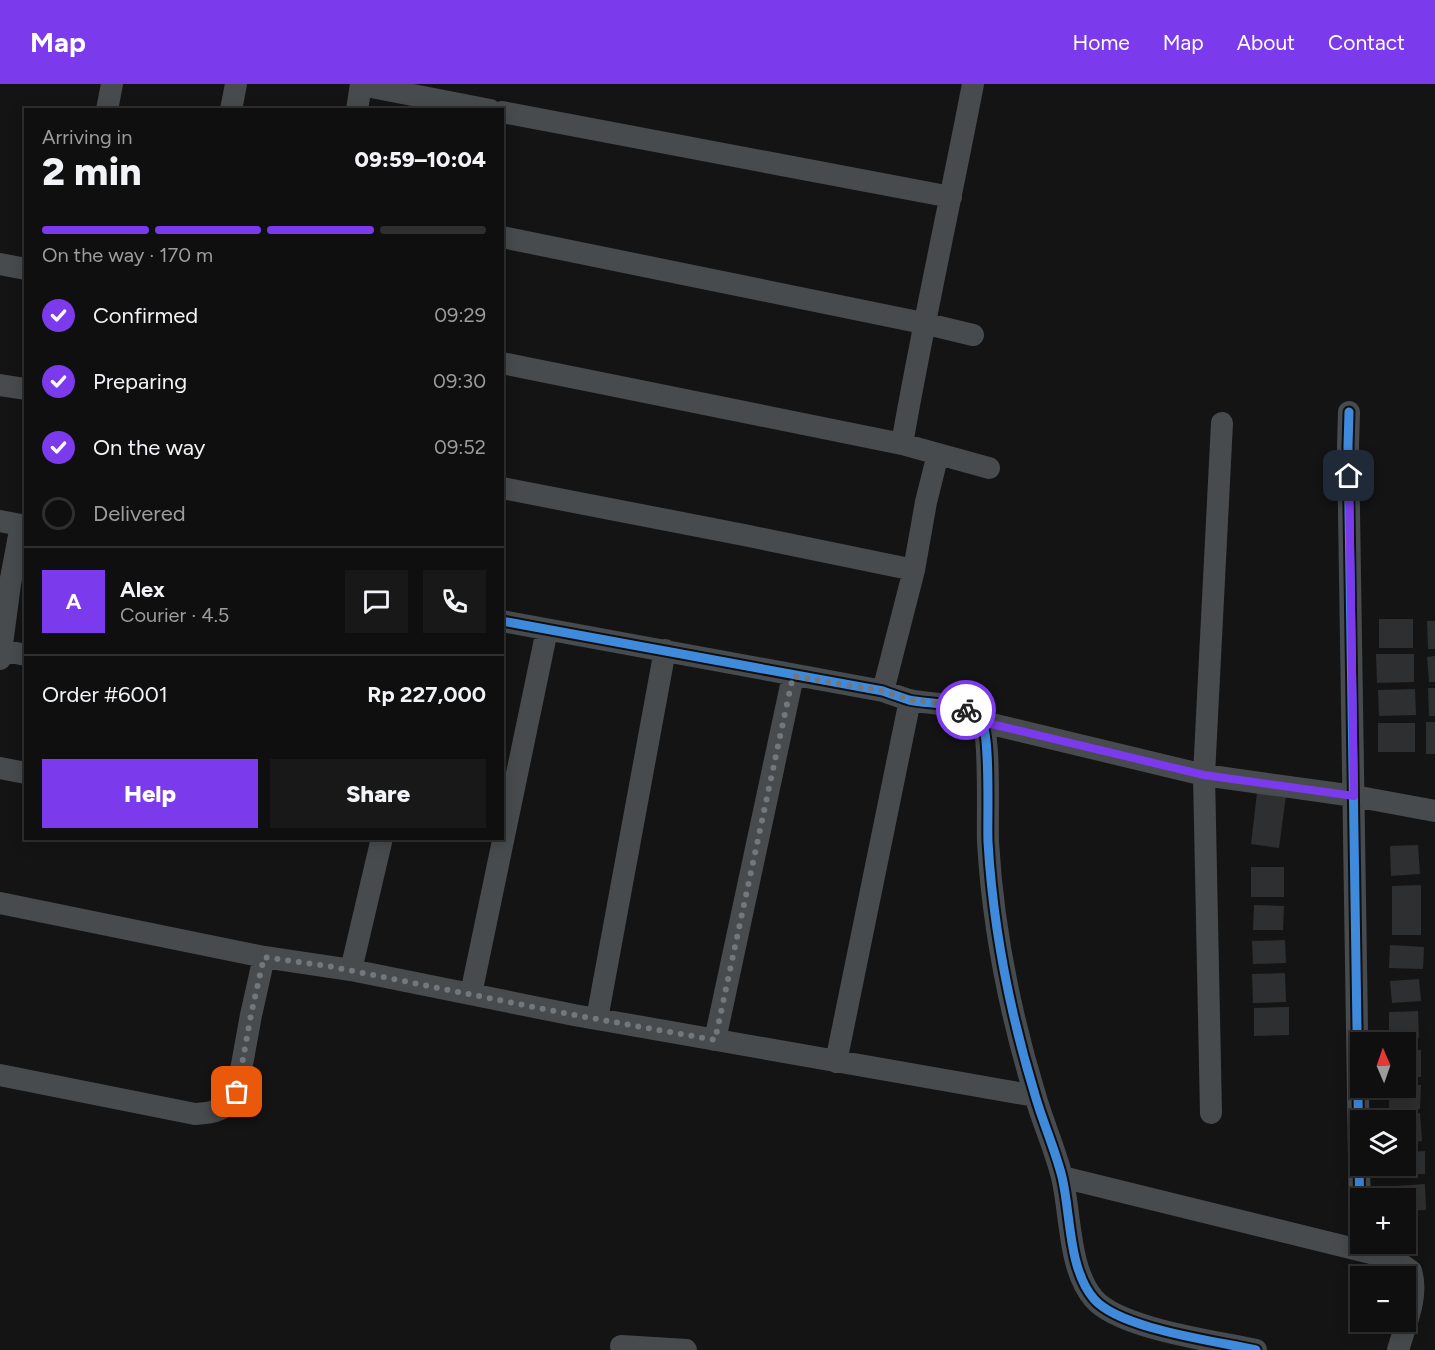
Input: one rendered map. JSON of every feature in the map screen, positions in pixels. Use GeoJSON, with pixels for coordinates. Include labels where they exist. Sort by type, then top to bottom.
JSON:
{"type":"FeatureCollection","features":[{"type":"Feature","properties":{"kind":"street"},"geometry":{"type":"LineString","coordinates":[[107,108],[112,84]]}},
{"type":"Feature","properties":{"kind":"street"},"geometry":{"type":"LineString","coordinates":[[231,108],[236,84]]}},
{"type":"Feature","properties":{"kind":"street"},"geometry":{"type":"LineString","coordinates":[[357,108],[361,84],[480,108]]}},
{"type":"Feature","properties":{"kind":"street"},"geometry":{"type":"LineString","coordinates":[[902,444],[924,323],[973,84]]}},
{"type":"Feature","properties":{"kind":"street"},"geometry":{"type":"LineString","coordinates":[[504,112],[951,197]]}},
{"type":"Feature","properties":{"kind":"street"},"geometry":{"type":"LineString","coordinates":[[504,237],[924,323],[973,336]]}},
{"type":"Feature","properties":{"kind":"street"},"geometry":{"type":"LineString","coordinates":[[0,264],[24,268]]}},
{"type":"Feature","properties":{"kind":"street"},"geometry":{"type":"LineString","coordinates":[[504,363],[902,444],[989,468]]}},
{"type":"Feature","properties":{"kind":"street"},"geometry":{"type":"LineString","coordinates":[[0,384],[24,389]]}},
{"type":"Feature","properties":{"kind":"street"},"geometry":{"type":"LineString","coordinates":[[1349,412],[1360,1188]]}},
{"type":"Feature","properties":{"kind":"street"},"geometry":{"type":"LineString","coordinates":[[1211,1113],[1204,775],[1222,423]]}},
{"type":"Feature","properties":{"kind":"street"},"geometry":{"type":"LineString","coordinates":[[883,691],[914,570],[926,502],[938,454]]}},
{"type":"Feature","properties":{"kind":"street"},"geometry":{"type":"LineString","coordinates":[[504,488],[914,570]]}},
{"type":"Feature","properties":{"kind":"street"},"geometry":{"type":"LineString","coordinates":[[15,524],[1,655],[24,655]]}},
{"type":"Feature","properties":{"kind":"street"},"geometry":{"type":"LineString","coordinates":[[504,621],[883,691],[910,700],[939,703],[963,709],[974,714],[983,722],[1204,775],[1354,796],[1435,811]]}},
{"type":"Feature","properties":{"kind":"street"},"geometry":{"type":"LineString","coordinates":[[504,836],[547,630]]}},
{"type":"Feature","properties":{"kind":"street"},"geometry":{"type":"LineString","coordinates":[[597,1019],[665,650]]}},
{"type":"Feature","properties":{"kind":"street"},"geometry":{"type":"LineString","coordinates":[[715,1040],[793,676]]}},
{"type":"Feature","properties":{"kind":"street"},"geometry":{"type":"LineString","coordinates":[[836,1062],[910,700]]}},
{"type":"Feature","properties":{"kind":"street"},"geometry":{"type":"LineString","coordinates":[[983,722],[988,754],[988,844],[996,931],[1011,1007],[1035,1096],[1062,1177],[1076,1260],[1083,1282],[1094,1299],[1109,1311],[1133,1321],[1256,1350]]}},
{"type":"Feature","properties":{"kind":"street"},"geometry":{"type":"LineString","coordinates":[[0,768],[24,773]]}},
{"type":"Feature","properties":{"kind":"street"},"geometry":{"type":"LineString","coordinates":[[351,970],[377,840]]}},
{"type":"Feature","properties":{"kind":"street"},"geometry":{"type":"LineString","coordinates":[[471,994],[503,840]]}},
{"type":"Feature","properties":{"kind":"street"},"geometry":{"type":"LineString","coordinates":[[0,903],[264,957],[351,970],[597,1019],[1035,1096]]}},
{"type":"Feature","properties":{"kind":"street"},"geometry":{"type":"LineString","coordinates":[[0,1075],[195,1114],[224,1108],[233,1100],[237,1092],[264,957]]}},
{"type":"Feature","properties":{"kind":"street"},"geometry":{"type":"LineString","coordinates":[[1062,1177],[1378,1255],[1401,1264],[1411,1271],[1414,1287],[1398,1350]]}},
{"type":"Feature","properties":{"kind":"street"},"geometry":{"type":"LineString","coordinates":[[621,1346],[686,1350]]}},
{"type":"Feature","properties":{"kind":"building"},"geometry":{"type":"Polygon","coordinates":[[[1379,619],[1413,619],[1413,648],[1379,648],[1379,619]]]}},
{"type":"Feature","properties":{"kind":"building"},"geometry":{"type":"Polygon","coordinates":[[[1427,621],[1435,621],[1435,649],[1428,649],[1427,621]]]}},
{"type":"Feature","properties":{"kind":"building"},"geometry":{"type":"Polygon","coordinates":[[[1376,654],[1414,654],[1414,682],[1377,683],[1376,654]]]}},
{"type":"Feature","properties":{"kind":"building"},"geometry":{"type":"Polygon","coordinates":[[[1435,656],[1435,682],[1429,682],[1427,657],[1435,656]]]}},
{"type":"Feature","properties":{"kind":"building"},"geometry":{"type":"Polygon","coordinates":[[[1428,688],[1435,688],[1435,716],[1429,716],[1428,688]]]}},
{"type":"Feature","properties":{"kind":"building"},"geometry":{"type":"Polygon","coordinates":[[[1415,689],[1416,715],[1379,716],[1378,690],[1415,689]]]}},
{"type":"Feature","properties":{"kind":"building"},"geometry":{"type":"Polygon","coordinates":[[[1426,722],[1435,722],[1435,754],[1426,754],[1426,722]]]}},
{"type":"Feature","properties":{"kind":"building"},"geometry":{"type":"Polygon","coordinates":[[[1378,723],[1415,723],[1415,752],[1378,752],[1378,723]]]}},
{"type":"Feature","properties":{"kind":"building"},"geometry":{"type":"Polygon","coordinates":[[[1258,784],[1287,788],[1279,848],[1251,844],[1258,784]]]}},
{"type":"Feature","properties":{"kind":"building"},"geometry":{"type":"Polygon","coordinates":[[[1418,845],[1420,874],[1391,876],[1390,846],[1418,845]]]}},
{"type":"Feature","properties":{"kind":"building"},"geometry":{"type":"Polygon","coordinates":[[[1251,867],[1284,867],[1284,897],[1251,897],[1251,867]]]}},
{"type":"Feature","properties":{"kind":"building"},"geometry":{"type":"Polygon","coordinates":[[[1421,885],[1421,935],[1392,935],[1392,886],[1421,885]]]}},
{"type":"Feature","properties":{"kind":"building"},"geometry":{"type":"Polygon","coordinates":[[[1254,905],[1284,906],[1283,930],[1253,930],[1254,905]]]}},
{"type":"Feature","properties":{"kind":"building"},"geometry":{"type":"Polygon","coordinates":[[[1285,940],[1286,963],[1253,964],[1252,941],[1285,940]]]}},
{"type":"Feature","properties":{"kind":"building"},"geometry":{"type":"Polygon","coordinates":[[[1390,945],[1424,947],[1423,969],[1389,968],[1390,945]]]}},
{"type":"Feature","properties":{"kind":"building"},"geometry":{"type":"Polygon","coordinates":[[[1285,973],[1286,1002],[1253,1003],[1252,974],[1285,973]]]}},
{"type":"Feature","properties":{"kind":"building"},"geometry":{"type":"Polygon","coordinates":[[[1419,979],[1421,1001],[1392,1003],[1390,981],[1419,979]]]}},
{"type":"Feature","properties":{"kind":"building"},"geometry":{"type":"Polygon","coordinates":[[[1289,1007],[1289,1035],[1254,1036],[1254,1008],[1289,1007]]]}},
{"type":"Feature","properties":{"kind":"building"},"geometry":{"type":"Polygon","coordinates":[[[1418,1011],[1419,1038],[1416,1038],[1416,1032],[1389,1032],[1389,1012],[1418,1011]]]}},
{"type":"Feature","properties":{"kind":"building"},"geometry":{"type":"Polygon","coordinates":[[[1416,1050],[1421,1050],[1421,1077],[1416,1077],[1416,1050]]]}},
{"type":"Feature","properties":{"kind":"building"},"geometry":{"type":"Polygon","coordinates":[[[1416,1085],[1421,1085],[1420,1109],[1389,1109],[1389,1098],[1416,1098],[1416,1085]]]}},
{"type":"Feature","properties":{"kind":"building"},"geometry":{"type":"Polygon","coordinates":[[[1416,1113],[1420,1113],[1422,1141],[1416,1142],[1416,1113]]]}},
{"type":"Feature","properties":{"kind":"building"},"geometry":{"type":"Polygon","coordinates":[[[1416,1151],[1425,1151],[1425,1174],[1416,1174],[1416,1151]]]}},
{"type":"Feature","properties":{"kind":"building"},"geometry":{"type":"Polygon","coordinates":[[[1425,1184],[1426,1210],[1416,1210],[1416,1188],[1395,1188],[1395,1186],[1425,1184]]]}},
{"type":"Feature","properties":{"kind":"cycle path"},"geometry":{"type":"LineString","coordinates":[[1349,412],[1359,1188]]}},
{"type":"Feature","properties":{"kind":"cycle path"},"geometry":{"type":"LineString","coordinates":[[504,621],[883,691],[909,700],[957,707],[966,710],[981,721],[986,742],[988,842],[998,938],[1010,1002],[1026,1064],[1062,1177],[1079,1272],[1094,1299],[1125,1318],[1146,1326],[1194,1338],[1256,1350]]}},
{"type":"Feature","properties":{"kind":"way so far"},"geometry":{"type":"LineString","coordinates":[[237,1092],[264,957],[328,966],[574,1015],[715,1040],[793,676],[883,691],[910,700],[939,703],[966,710]]}},
{"type":"Feature","properties":{"kind":"route"},"geometry":{"type":"LineString","coordinates":[[966,710],[983,722],[1204,775],[1354,796],[1349,476]]}}]}
